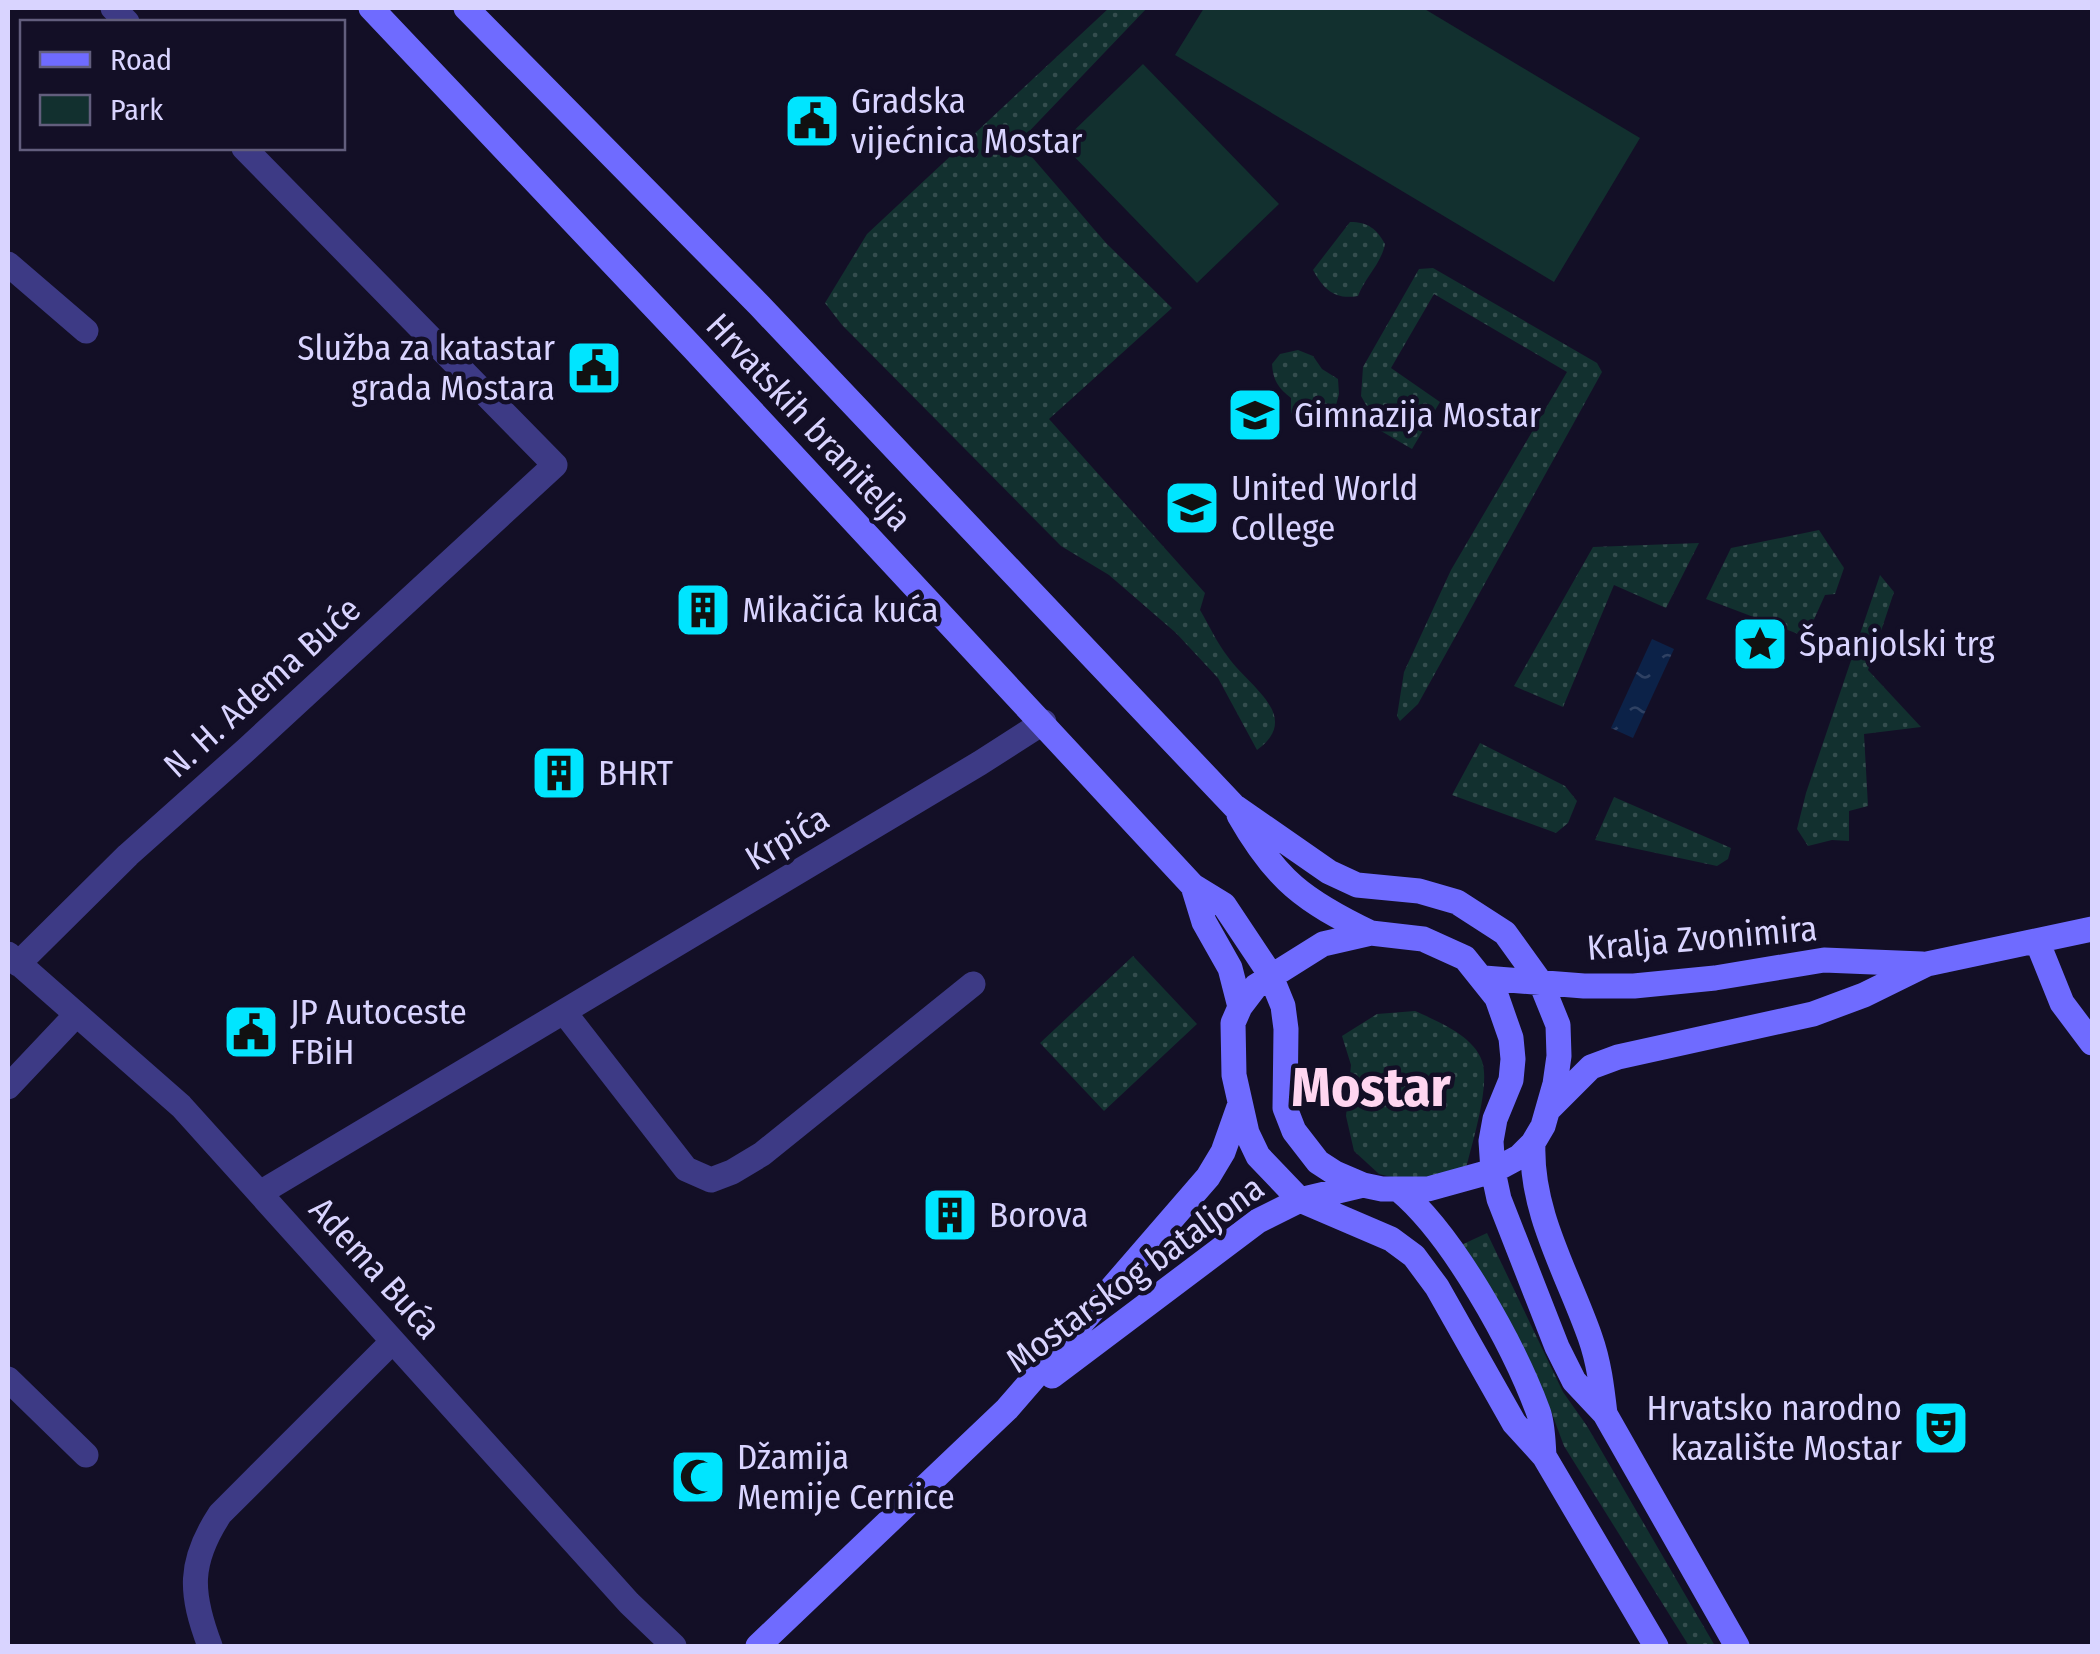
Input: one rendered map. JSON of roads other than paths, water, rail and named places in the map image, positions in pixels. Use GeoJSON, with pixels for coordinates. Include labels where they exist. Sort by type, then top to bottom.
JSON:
{"type":"FeatureCollection","features":[{"type":"Feature","properties":{"kind":"main road","name":"Hrvatskih branitelja"},"geometry":{"type":"LineString","coordinates":[[371,8],[1044,722],[1193,886],[1224,905],[1270,974]]}},
{"type":"Feature","properties":{"kind":"main road"},"geometry":{"type":"LineString","coordinates":[[466,8],[760,306],[1234,806],[1328,872],[1356,885],[1419,890],[1457,902],[1505,933],[1541,983],[1558,1025],[1560,1056],[1549,1110],[1533,1144],[1532,1168],[1539,1204],[1592,1342],[1605,1414]]}},
{"type":"Feature","properties":{"kind":"main road"},"geometry":{"type":"LineString","coordinates":[[1234,806],[1270,866],[1321,909],[1371,933],[1423,939],[1445,947],[1465,958],[1484,978],[1505,1018],[1513,1059],[1512,1080],[1493,1130],[1492,1170],[1499,1198],[1574,1381],[1605,1414],[1737,1646]]}},
{"type":"Feature","properties":{"kind":"main road","name":"Hrvatskih branitelja"},"geometry":{"type":"LineString","coordinates":[[1193,886],[1204,922],[1230,968],[1240,1007]]}},
{"type":"Feature","properties":{"kind":"main road","name":"Kralja Zvonimira"},"geometry":{"type":"LineString","coordinates":[[1484,978],[1601,986],[1672,983],[1824,960],[1927,964],[2092,930]]}},
{"type":"Feature","properties":{"kind":"main road"},"geometry":{"type":"LineString","coordinates":[[1371,933],[1322,944],[1270,974],[1240,1007],[1233,1023],[1231,1044],[1247,1133],[1258,1156],[1300,1200],[1390,1238],[1414,1256],[1437,1286],[1514,1423],[1544,1456],[1656,1646]]}},
{"type":"Feature","properties":{"kind":"main road"},"geometry":{"type":"LineString","coordinates":[[2036,941],[2062,1003],[2092,1044]]}},
{"type":"Feature","properties":{"kind":"main road","name":"Kralja Zvonimira"},"geometry":{"type":"LineString","coordinates":[[1549,1110],[1592,1067],[1643,1050],[1813,1014],[1864,995],[1927,964]]}},
{"type":"Feature","properties":{"kind":"main road"},"geometry":{"type":"LineString","coordinates":[[1270,974],[1284,1006],[1286,1108],[1294,1131],[1318,1162],[1334,1174],[1363,1185],[1428,1189],[1492,1170],[1533,1144]]}},
{"type":"Feature","properties":{"kind":"main road","name":"Mostarskog bataljona"},"geometry":{"type":"LineString","coordinates":[[758,1646],[1007,1410],[1208,1178],[1240,1104]]}},
{"type":"Feature","properties":{"kind":"main road","name":"Mostarskog bataljona"},"geometry":{"type":"LineString","coordinates":[[1007,1410],[1269,1214],[1300,1200],[1363,1185]]}},
{"type":"Feature","properties":{"kind":"main road"},"geometry":{"type":"LineString","coordinates":[[1399,1190],[1431,1220],[1494,1318],[1539,1413],[1544,1456]]}},
{"type":"Feature","properties":{"kind":"street","name":"N. H. Adema Buće"},"geometry":{"type":"LineString","coordinates":[[13,959],[556,465],[246,150]]}},
{"type":"Feature","properties":{"kind":"street"},"geometry":{"type":"LineString","coordinates":[[8,264],[86,331]]}},
{"type":"Feature","properties":{"kind":"street","name":"Krpića"},"geometry":{"type":"LineString","coordinates":[[260,1192],[1044,722]]}},
{"type":"Feature","properties":{"kind":"street","name":"Adema Buća"},"geometry":{"type":"LineString","coordinates":[[13,959],[182,1106],[628,1604],[674,1646]]}},
{"type":"Feature","properties":{"kind":"street"},"geometry":{"type":"LineString","coordinates":[[564,1012],[686,1169],[711,1180],[762,1154],[973,984]]}},
{"type":"Feature","properties":{"kind":"street"},"geometry":{"type":"LineString","coordinates":[[8,1087],[76,1015]]}},
{"type":"Feature","properties":{"kind":"street"},"geometry":{"type":"LineString","coordinates":[[210,1646],[196,1608],[194,1580],[198,1555],[208,1532],[220,1514],[393,1341]]}},
{"type":"Feature","properties":{"kind":"street"},"geometry":{"type":"LineString","coordinates":[[8,1379],[86,1456]]}},
{"type":"Feature","properties":{"kind":"water"},"geometry":{"type":"Polygon","coordinates":[[[1652,639],[1674,649],[1633,738],[1611,728],[1652,639]]]}},
{"type":"Feature","properties":{"kind":"place","name":"Gradska vijećnica Mostar"},"geometry":{"type":"Point","coordinates":[812,121]}},
{"type":"Feature","properties":{"kind":"place","name":"Služba za katastar grada Mostara"},"geometry":{"type":"Point","coordinates":[594,368]}},
{"type":"Feature","properties":{"kind":"place","name":"Gimnazija Mostar"},"geometry":{"type":"Point","coordinates":[1255,415]}},
{"type":"Feature","properties":{"kind":"place","name":"United World College"},"geometry":{"type":"Point","coordinates":[1192,508]}},
{"type":"Feature","properties":{"kind":"place","name":"Mikačića kuća"},"geometry":{"type":"Point","coordinates":[703,610]}},
{"type":"Feature","properties":{"kind":"place","name":"Španjolski trg"},"geometry":{"type":"Point","coordinates":[1760,644]}},
{"type":"Feature","properties":{"kind":"place","name":"BHRT"},"geometry":{"type":"Point","coordinates":[559,773]}},
{"type":"Feature","properties":{"kind":"place","name":"JP Autoceste FBiH"},"geometry":{"type":"Point","coordinates":[251,1032]}},
{"type":"Feature","properties":{"kind":"place","name":"Borova"},"geometry":{"type":"Point","coordinates":[950,1215]}},
{"type":"Feature","properties":{"kind":"place","name":"Hrvatsko narodno kazalište Mostar"},"geometry":{"type":"Point","coordinates":[1941,1428]}},
{"type":"Feature","properties":{"kind":"place","name":"Džamija Memije Cernice"},"geometry":{"type":"Point","coordinates":[698,1477]}},
{"type":"Feature","properties":{"kind":"district","name":"Mostar"},"geometry":{"type":"Point","coordinates":[1371,1088]}}]}
